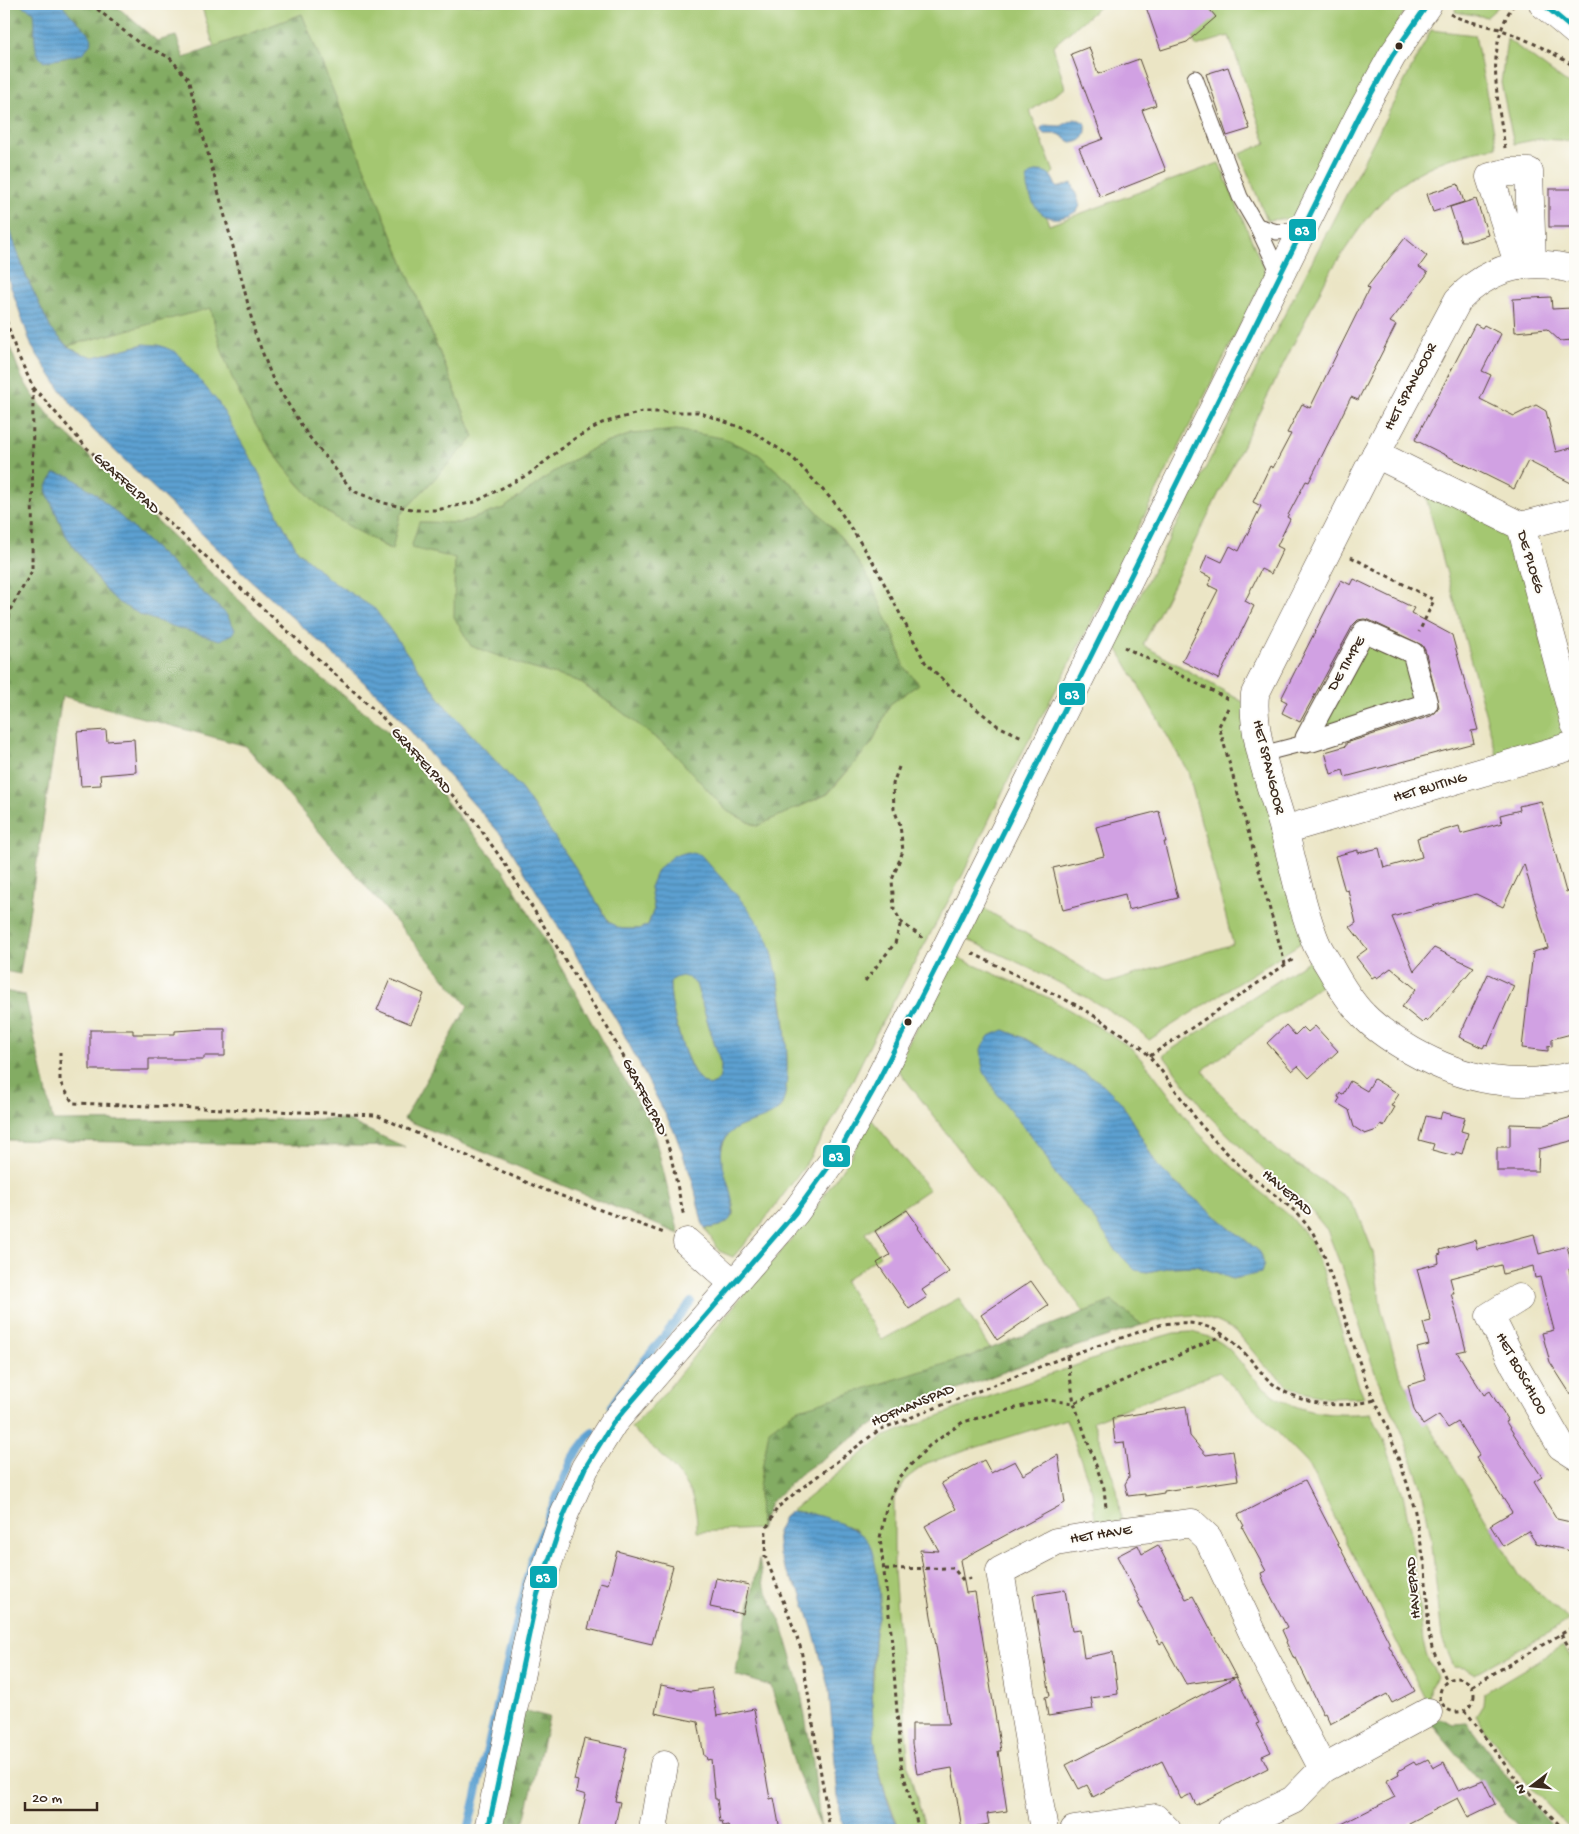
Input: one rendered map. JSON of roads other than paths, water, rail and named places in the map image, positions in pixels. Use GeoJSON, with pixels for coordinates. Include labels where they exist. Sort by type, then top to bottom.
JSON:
{"type":"FeatureCollection","features":[{"type":"Feature","properties":{"kind":"street"},"geometry":{"type":"LineString","coordinates":[[1543,4],[1575,31]]}},
{"type":"Feature","properties":{"kind":"street"},"geometry":{"type":"LineString","coordinates":[[488,1830],[537,1596],[564,1515],[585,1468],[613,1423],[795,1213],[837,1155],[873,1091],[948,946],[1374,86],[1392,56],[1437,8]]}},
{"type":"Feature","properties":{"kind":"street"},"geometry":{"type":"LineString","coordinates":[[1509,172],[1490,177],[1526,264]]}},
{"type":"Feature","properties":{"kind":"street","name":"HET SPANGOOR"},"geometry":{"type":"LineString","coordinates":[[1575,270],[1560,266],[1526,264],[1504,270],[1471,287],[1458,300],[1376,454],[1255,694],[1254,711],[1262,754],[1316,944],[1341,988],[1363,1016],[1395,1042],[1435,1064],[1470,1077],[1515,1083],[1558,1079],[1575,1075]]}},
{"type":"Feature","properties":{"kind":"street","name":"DE PLOEG"},"geometry":{"type":"LineString","coordinates":[[1376,454],[1521,526],[1575,724]]}},
{"type":"Feature","properties":{"kind":"street"},"geometry":{"type":"LineString","coordinates":[[1521,526],[1575,512]]}},
{"type":"Feature","properties":{"kind":"street","name":"DE TIMPE"},"geometry":{"type":"LineString","coordinates":[[1364,631],[1413,652],[1427,704],[1309,742],[1306,738],[1364,631]]}},
{"type":"Feature","properties":{"kind":"street","name":"HET BUITING"},"geometry":{"type":"LineString","coordinates":[[1284,830],[1575,745]]}},
{"type":"Feature","properties":{"kind":"street"},"geometry":{"type":"LineString","coordinates":[[687,1242],[733,1283]]}},
{"type":"Feature","properties":{"kind":"street","name":"HET BOSCHLOO"},"geometry":{"type":"LineString","coordinates":[[1519,1298],[1490,1316],[1515,1366],[1561,1446],[1575,1456]]}},
{"type":"Feature","properties":{"kind":"street","name":"HET HAVE"},"geometry":{"type":"LineString","coordinates":[[1044,1830],[1000,1570],[1056,1542],[1192,1523],[1208,1538],[1261,1650],[1323,1769]]}},
{"type":"Feature","properties":{"kind":"street"},"geometry":{"type":"LineString","coordinates":[[1231,1830],[1293,1800],[1323,1769],[1428,1712]]}},
{"type":"Feature","properties":{"kind":"street"},"geometry":{"type":"LineString","coordinates":[[653,1830],[664,1765]]}},
{"type":"Feature","properties":{"kind":"street"},"geometry":{"type":"LineString","coordinates":[[1074,1830],[1155,1818],[1166,1830]]}},
{"type":"Feature","properties":{"kind":"lane"},"geometry":{"type":"LineString","coordinates":[[1194,78],[1240,197],[1257,226],[1280,275]]}},
{"type":"Feature","properties":{"kind":"lane"},"geometry":{"type":"LineString","coordinates":[[1257,226],[1278,232],[1302,230]]}},
{"type":"Feature","properties":{"kind":"lane"},"geometry":{"type":"LineString","coordinates":[[1262,754],[1309,742]]}},
{"type":"Feature","properties":{"kind":"water"},"geometry":{"type":"Polygon","coordinates":[[[19,4],[62,4],[89,34],[92,39],[89,46],[82,54],[44,62],[35,46],[34,12],[19,4]]]}},
{"type":"Feature","properties":{"kind":"water"},"geometry":{"type":"Polygon","coordinates":[[[1075,119],[1086,124],[1084,137],[1079,141],[1072,143],[1059,134],[1044,134],[1041,131],[1044,125],[1061,126],[1075,119]]]}},
{"type":"Feature","properties":{"kind":"water"},"geometry":{"type":"Polygon","coordinates":[[[1038,171],[1046,172],[1052,178],[1057,188],[1072,183],[1080,205],[1078,210],[1064,217],[1057,218],[1050,218],[1039,211],[1030,195],[1027,184],[1029,175],[1038,171]]]}},
{"type":"Feature","properties":{"kind":"water"},"geometry":{"type":"Polygon","coordinates":[[[4,213],[26,276],[51,329],[67,346],[80,353],[94,357],[144,344],[159,345],[176,352],[218,402],[259,473],[279,518],[298,551],[329,579],[375,609],[446,707],[522,790],[575,867],[609,922],[621,929],[639,929],[648,925],[654,909],[650,887],[657,870],[673,856],[688,852],[701,855],[753,916],[767,938],[777,972],[785,1025],[787,1077],[784,1097],[779,1109],[764,1118],[738,1128],[725,1138],[722,1147],[722,1159],[732,1198],[733,1210],[730,1219],[721,1225],[705,1228],[693,1182],[675,1133],[618,1023],[503,837],[443,770],[387,703],[246,576],[93,430],[62,392],[32,347],[4,267],[4,213]],[[682,976],[674,978],[670,982],[672,1004],[688,1060],[699,1079],[709,1086],[716,1083],[719,1078],[721,1065],[696,984],[689,978],[682,976]]]}},
{"type":"Feature","properties":{"kind":"water"},"geometry":{"type":"Polygon","coordinates":[[[55,473],[70,476],[96,494],[226,614],[235,629],[232,634],[220,640],[143,616],[119,603],[105,590],[65,534],[46,490],[55,473]]]}},
{"type":"Feature","properties":{"kind":"water"},"geometry":{"type":"Polygon","coordinates":[[[1004,1030],[1024,1038],[1103,1084],[1121,1102],[1157,1165],[1174,1182],[1260,1252],[1264,1264],[1261,1273],[1232,1279],[1195,1266],[1171,1267],[1147,1272],[1135,1270],[1118,1253],[1091,1215],[1056,1175],[1042,1150],[995,1091],[984,1072],[981,1049],[989,1036],[1004,1030]]]}},
{"type":"Feature","properties":{"kind":"water"},"geometry":{"type":"Polygon","coordinates":[[[790,1512],[809,1513],[842,1524],[859,1533],[869,1543],[877,1574],[880,1601],[874,1636],[872,1689],[874,1737],[883,1785],[890,1808],[900,1830],[844,1830],[839,1810],[829,1690],[801,1593],[786,1572],[779,1555],[777,1532],[784,1517],[790,1512]]]}},
{"type":"Feature","properties":{"kind":"waterway"},"geometry":{"type":"LineString","coordinates":[[611,1406],[635,1372],[691,1302]]}},
{"type":"Feature","properties":{"kind":"waterway"},"geometry":{"type":"LineString","coordinates":[[468,1830],[532,1557],[572,1459],[593,1431]]}}]}
